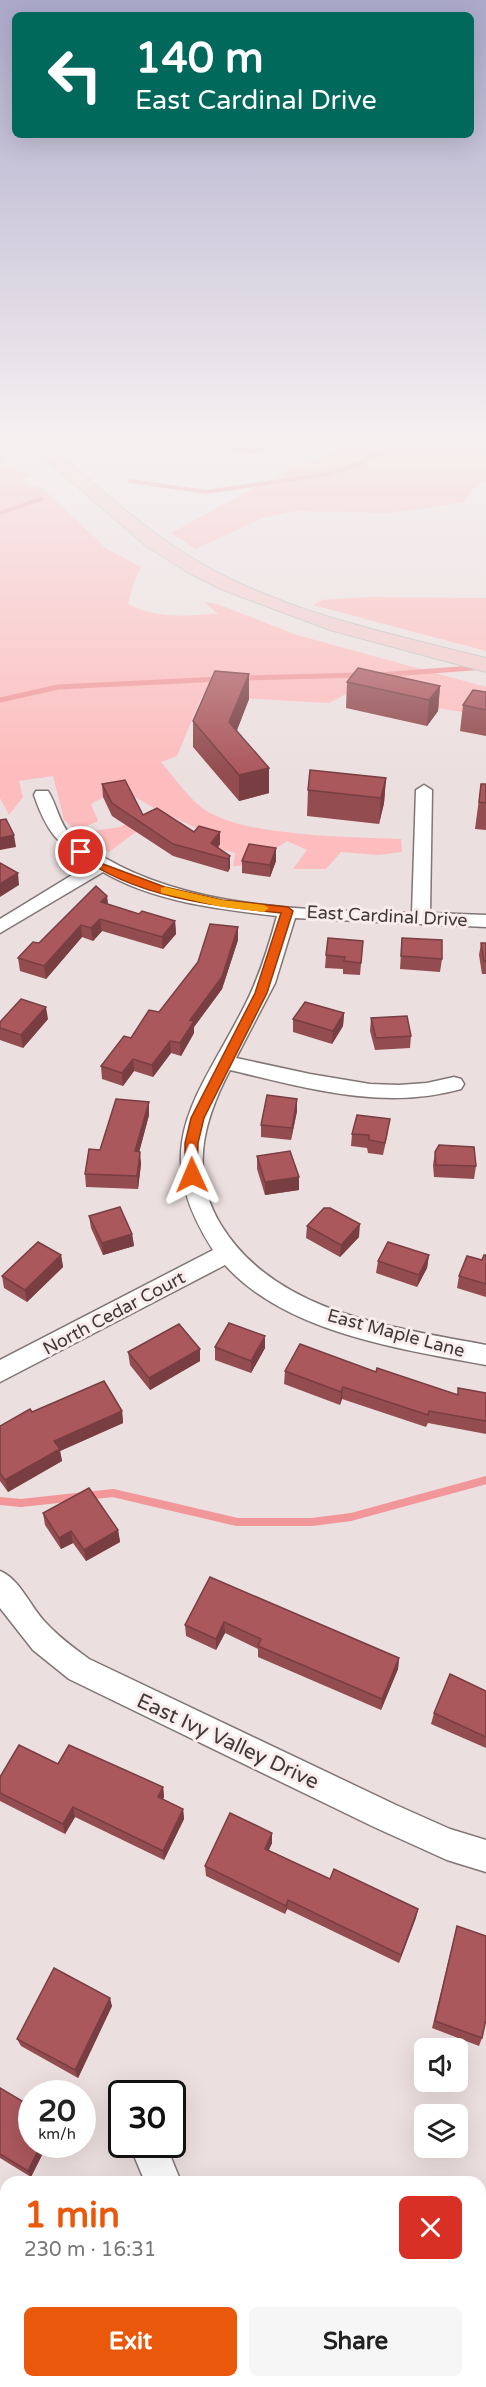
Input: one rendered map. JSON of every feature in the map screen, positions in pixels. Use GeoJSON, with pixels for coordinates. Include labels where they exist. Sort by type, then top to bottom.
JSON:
{"type":"FeatureCollection","features":[{"type":"Feature","properties":{"kind":"highway"},"geometry":{"type":"LineString","coordinates":[[169,550],[196,568],[262,599],[330,624],[486,665]]}},
{"type":"Feature","properties":{"kind":"street"},"geometry":{"type":"LineString","coordinates":[[421,918],[424,790]]}},
{"type":"Feature","properties":{"kind":"street","name":"East Cardinal Drive"},"geometry":{"type":"LineString","coordinates":[[42,795],[62,838],[99,866],[171,892],[222,904],[288,911],[486,921]]}},
{"type":"Feature","properties":{"kind":"street"},"geometry":{"type":"LineString","coordinates":[[0,927],[99,866]]}},
{"type":"Feature","properties":{"kind":"street","name":"East Maple Lane"},"geometry":{"type":"LineString","coordinates":[[288,911],[261,993],[197,1118],[191,1162],[193,1187],[202,1214],[227,1253],[266,1287],[313,1310],[393,1336],[486,1356]]}},
{"type":"Feature","properties":{"kind":"street"},"geometry":{"type":"LineString","coordinates":[[225,1062],[327,1084],[375,1090],[431,1092],[454,1084]]}},
{"type":"Feature","properties":{"kind":"street","name":"North Cedar Court"},"geometry":{"type":"LineString","coordinates":[[0,1372],[227,1253]]}},
{"type":"Feature","properties":{"kind":"street","name":"East Ivy Valley Drive"},"geometry":{"type":"LineString","coordinates":[[0,1584],[30,1630],[50,1649],[79,1669],[385,1816],[447,1844],[486,1856]]}},
{"type":"Feature","properties":{"kind":"shaded area"},"geometry":{"type":"Polygon","coordinates":[[[0,550],[110,550],[141,567],[128,604],[139,609],[183,616],[218,614],[204,602],[217,604],[297,635],[486,687],[486,716],[348,693],[329,703],[202,696],[177,756],[161,762],[201,807],[218,817],[268,830],[296,834],[401,839],[402,852],[378,855],[341,852],[326,869],[293,869],[307,850],[287,841],[252,865],[233,866],[235,853],[203,844],[210,835],[169,815],[139,830],[109,852],[95,844],[93,831],[120,827],[157,810],[132,796],[119,793],[91,804],[98,821],[76,831],[64,820],[53,776],[19,781],[23,797],[9,815],[0,798],[0,550]]]}},
{"type":"Feature","properties":{"kind":"shaded area"},"geometry":{"type":"Polygon","coordinates":[[[366,597],[486,598],[486,651],[313,605],[322,600],[366,597]]]}},
{"type":"Feature","properties":{"kind":"building"},"geometry":{"type":"Polygon","coordinates":[[[358,668],[440,686],[429,700],[347,682],[358,668]]]}},
{"type":"Feature","properties":{"kind":"building"},"geometry":{"type":"Polygon","coordinates":[[[215,671],[249,674],[229,722],[269,768],[239,775],[193,721],[215,671]]]}},
{"type":"Feature","properties":{"kind":"building"},"geometry":{"type":"Polygon","coordinates":[[[473,690],[486,692],[486,710],[463,705],[473,690]]]}},
{"type":"Feature","properties":{"kind":"building"},"geometry":{"type":"Polygon","coordinates":[[[310,770],[386,778],[381,798],[308,790],[310,770]]]}},
{"type":"Feature","properties":{"kind":"building"},"geometry":{"type":"Polygon","coordinates":[[[125,780],[143,815],[157,808],[194,832],[199,826],[220,832],[211,843],[230,856],[228,859],[173,844],[112,803],[102,784],[125,780]]]}},
{"type":"Feature","properties":{"kind":"building"},"geometry":{"type":"Polygon","coordinates":[[[481,784],[486,784],[486,803],[479,802],[481,784]]]}},
{"type":"Feature","properties":{"kind":"building"},"geometry":{"type":"Polygon","coordinates":[[[6,819],[14,835],[0,838],[0,820],[6,819]]]}},
{"type":"Feature","properties":{"kind":"building"},"geometry":{"type":"Polygon","coordinates":[[[249,844],[276,848],[270,865],[242,861],[249,844]]]}},
{"type":"Feature","properties":{"kind":"building"},"geometry":{"type":"Polygon","coordinates":[[[0,863],[18,873],[0,884],[0,863]]]}},
{"type":"Feature","properties":{"kind":"building"},"geometry":{"type":"Polygon","coordinates":[[[96,886],[107,896],[101,902],[139,914],[142,911],[175,921],[162,937],[100,919],[91,928],[81,925],[44,966],[18,958],[33,942],[39,943],[96,886]]]}},
{"type":"Feature","properties":{"kind":"building"},"geometry":{"type":"Polygon","coordinates":[[[210,924],[238,927],[222,977],[190,1020],[194,1021],[180,1043],[170,1041],[152,1065],[133,1059],[122,1073],[101,1066],[124,1036],[131,1038],[149,1010],[159,1012],[198,962],[210,924]]]}},
{"type":"Feature","properties":{"kind":"building"},"geometry":{"type":"Polygon","coordinates":[[[328,938],[363,941],[361,963],[344,961],[345,957],[326,955],[328,938]]]}},
{"type":"Feature","properties":{"kind":"building"},"geometry":{"type":"Polygon","coordinates":[[[402,938],[442,940],[442,959],[401,956],[402,938]]]}},
{"type":"Feature","properties":{"kind":"building"},"geometry":{"type":"Polygon","coordinates":[[[481,943],[486,943],[486,961],[484,961],[481,943]]]}},
{"type":"Feature","properties":{"kind":"building"},"geometry":{"type":"Polygon","coordinates":[[[21,999],[46,1007],[21,1035],[0,1028],[0,1022],[21,999]]]}},
{"type":"Feature","properties":{"kind":"building"},"geometry":{"type":"Polygon","coordinates":[[[305,1002],[344,1013],[333,1031],[293,1019],[305,1002]]]}},
{"type":"Feature","properties":{"kind":"building"},"geometry":{"type":"Polygon","coordinates":[[[407,1016],[411,1036],[376,1038],[371,1018],[407,1016]]]}},
{"type":"Feature","properties":{"kind":"building"},"geometry":{"type":"Polygon","coordinates":[[[267,1095],[297,1099],[292,1128],[261,1125],[267,1095]]]}},
{"type":"Feature","properties":{"kind":"building"},"geometry":{"type":"Polygon","coordinates":[[[116,1099],[149,1102],[135,1151],[140,1152],[137,1176],[85,1174],[89,1149],[100,1150],[116,1099]]]}},
{"type":"Feature","properties":{"kind":"building"},"geometry":{"type":"Polygon","coordinates":[[[357,1115],[390,1119],[385,1143],[369,1140],[369,1135],[352,1134],[357,1115]]]}},
{"type":"Feature","properties":{"kind":"building"},"geometry":{"type":"Polygon","coordinates":[[[439,1145],[474,1147],[476,1166],[436,1165],[435,1152],[439,1145]]]}},
{"type":"Feature","properties":{"kind":"building"},"geometry":{"type":"Polygon","coordinates":[[[290,1151],[299,1177],[265,1182],[257,1156],[290,1151]]]}},
{"type":"Feature","properties":{"kind":"building"},"geometry":{"type":"Polygon","coordinates":[[[120,1207],[132,1234],[102,1243],[89,1216],[120,1207]]]}},
{"type":"Feature","properties":{"kind":"building"},"geometry":{"type":"Polygon","coordinates":[[[324,1208],[330,1208],[360,1224],[341,1245],[307,1226],[324,1208]]]}},
{"type":"Feature","properties":{"kind":"building"},"geometry":{"type":"Polygon","coordinates":[[[38,1242],[61,1255],[25,1290],[2,1276],[38,1242]]]}},
{"type":"Feature","properties":{"kind":"building"},"geometry":{"type":"Polygon","coordinates":[[[388,1242],[429,1255],[419,1275],[378,1261],[388,1242]]]}},
{"type":"Feature","properties":{"kind":"building"},"geometry":{"type":"Polygon","coordinates":[[[486,1255],[486,1284],[459,1276],[467,1256],[482,1260],[486,1255]]]}},
{"type":"Feature","properties":{"kind":"building"},"geometry":{"type":"Polygon","coordinates":[[[229,1323],[265,1336],[251,1361],[215,1347],[229,1323]]]}},
{"type":"Feature","properties":{"kind":"building"},"geometry":{"type":"Polygon","coordinates":[[[179,1324],[200,1349],[149,1378],[128,1352],[179,1324]]]}},
{"type":"Feature","properties":{"kind":"building"},"geometry":{"type":"Polygon","coordinates":[[[300,1344],[376,1372],[377,1368],[458,1395],[458,1388],[486,1393],[486,1421],[429,1411],[428,1415],[343,1387],[341,1392],[285,1371],[300,1344]]]}},
{"type":"Feature","properties":{"kind":"building"},"geometry":{"type":"Polygon","coordinates":[[[104,1381],[122,1411],[54,1441],[60,1449],[5,1480],[0,1473],[0,1426],[30,1409],[32,1412],[104,1381]]]}},
{"type":"Feature","properties":{"kind":"building"},"geometry":{"type":"Polygon","coordinates":[[[89,1488],[118,1530],[84,1550],[71,1531],[59,1538],[43,1513],[89,1488]]]}},
{"type":"Feature","properties":{"kind":"building"},"geometry":{"type":"Polygon","coordinates":[[[210,1577],[399,1658],[382,1699],[258,1646],[261,1639],[224,1622],[216,1639],[185,1625],[210,1577]]]}},
{"type":"Feature","properties":{"kind":"building"},"geometry":{"type":"Polygon","coordinates":[[[450,1674],[486,1691],[486,1737],[434,1713],[450,1674]]]}},
{"type":"Feature","properties":{"kind":"building"},"geometry":{"type":"Polygon","coordinates":[[[19,1745],[58,1764],[69,1745],[163,1787],[158,1797],[183,1809],[163,1851],[73,1807],[63,1824],[0,1793],[0,1777],[19,1745]]]}},
{"type":"Feature","properties":{"kind":"building"},"geometry":{"type":"Polygon","coordinates":[[[230,1813],[272,1833],[265,1849],[330,1879],[334,1869],[418,1909],[401,1955],[288,1900],[286,1906],[205,1866],[230,1813]]]}},
{"type":"Feature","properties":{"kind":"building"},"geometry":{"type":"Polygon","coordinates":[[[457,1926],[486,1936],[486,2019],[482,2038],[435,2021],[457,1926]]]}},
{"type":"Feature","properties":{"kind":"building"},"geometry":{"type":"Polygon","coordinates":[[[54,1968],[110,1998],[75,2070],[17,2039],[54,1968]]]}},
{"type":"Feature","properties":{"kind":"building"},"geometry":{"type":"Polygon","coordinates":[[[0,2088],[18,2099],[18,2158],[34,2158],[28,2171],[0,2154],[0,2088]]]}},
{"type":"Feature","properties":{"kind":"waterway"},"geometry":{"type":"LineString","coordinates":[[378,675],[486,667],[467,668]]}},
{"type":"Feature","properties":{"kind":"waterway"},"geometry":{"type":"LineString","coordinates":[[243,678],[361,675]]}},
{"type":"Feature","properties":{"kind":"waterway"},"geometry":{"type":"LineString","coordinates":[[0,700],[58,687],[220,679]]}},
{"type":"Feature","properties":{"kind":"waterway"},"geometry":{"type":"LineString","coordinates":[[0,1501],[21,1503],[113,1493],[237,1522],[312,1522],[351,1517],[486,1480]]}},
{"type":"Feature","properties":{"kind":"slow traffic"},"geometry":{"type":"LineString","coordinates":[[165,890],[222,904],[264,908]]}},
{"type":"Feature","properties":{"kind":"route"},"geometry":{"type":"LineString","coordinates":[[81,852],[99,866],[161,890],[222,904],[288,911],[274,960],[261,993],[197,1118],[192,1143],[192,1175]]}}]}
